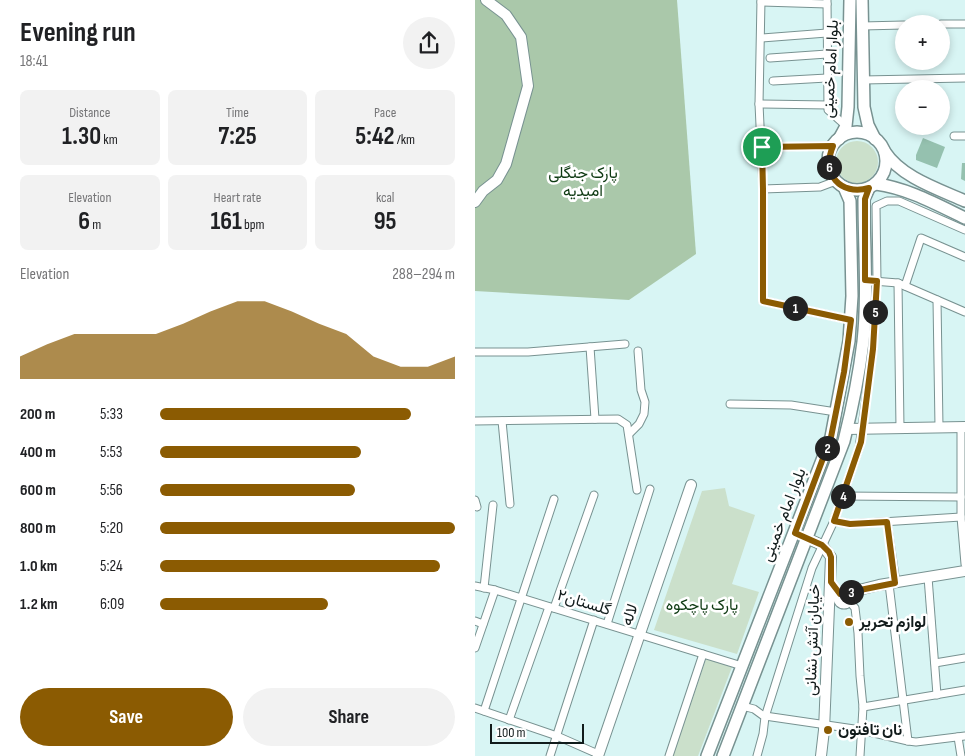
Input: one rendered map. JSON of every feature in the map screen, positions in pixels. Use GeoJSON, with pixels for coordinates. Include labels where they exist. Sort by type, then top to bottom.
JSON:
{"type":"FeatureCollection","features":[{"type":"Feature","properties":{"kind":"main road","name":"بلوار امام خمینی"},"geometry":{"type":"LineString","coordinates":[[836,142],[845,126],[848,112],[850,87],[850,0]]}},
{"type":"Feature","properties":{"kind":"main road","name":"بلوار امام خمینی"},"geometry":{"type":"LineString","coordinates":[[862,0],[865,112],[867,125],[875,138]]}},
{"type":"Feature","properties":{"kind":"main road"},"geometry":{"type":"LineString","coordinates":[[848,112],[856,116],[865,112]]}},
{"type":"Feature","properties":{"kind":"main road"},"geometry":{"type":"LineString","coordinates":[[965,201],[910,175],[890,161],[875,138],[867,134],[857,132],[847,134],[836,142],[829,154],[828,164],[831,173],[840,184],[852,190],[861,190],[872,186],[890,186],[906,191],[965,218]]}},
{"type":"Feature","properties":{"kind":"main road"},"geometry":{"type":"LineString","coordinates":[[872,186],[881,177],[885,169],[885,151]]}},
{"type":"Feature","properties":{"kind":"main road"},"geometry":{"type":"LineString","coordinates":[[906,191],[902,186],[902,182],[904,178],[910,175]]}},
{"type":"Feature","properties":{"kind":"main road","name":"بلوار امام خمینی"},"geometry":{"type":"LineString","coordinates":[[709,751],[824,457],[837,412],[848,348],[852,296],[850,201],[840,184]]}},
{"type":"Feature","properties":{"kind":"main road","name":"بلوار امام خمینی"},"geometry":{"type":"LineString","coordinates":[[724,753],[844,441],[863,342],[871,281],[864,218],[865,199],[872,186]]}},
{"type":"Feature","properties":{"kind":"main road"},"geometry":{"type":"LineString","coordinates":[[851,218],[858,214],[864,218]]}},
{"type":"Feature","properties":{"kind":"main road"},"geometry":{"type":"LineString","coordinates":[[795,533],[806,538]]}},
{"type":"Feature","properties":{"kind":"main road"},"geometry":{"type":"LineString","coordinates":[[709,751],[717,750],[724,753]]}},
{"type":"Feature","properties":{"kind":"street"},"geometry":{"type":"LineString","coordinates":[[475,202],[483,191],[497,180],[506,164],[528,86],[521,37],[506,15],[486,0]]}},
{"type":"Feature","properties":{"kind":"street"},"geometry":{"type":"LineString","coordinates":[[845,126],[828,110],[827,2],[761,1],[759,104],[763,189],[763,301],[851,320]]}},
{"type":"Feature","properties":{"kind":"street"},"geometry":{"type":"LineString","coordinates":[[950,24],[965,24]]}},
{"type":"Feature","properties":{"kind":"street"},"geometry":{"type":"LineString","coordinates":[[862,26],[895,25]]}},
{"type":"Feature","properties":{"kind":"street"},"geometry":{"type":"LineString","coordinates":[[761,38],[827,33]]}},
{"type":"Feature","properties":{"kind":"street"},"geometry":{"type":"LineString","coordinates":[[770,58],[827,54]]}},
{"type":"Feature","properties":{"kind":"street"},"geometry":{"type":"LineString","coordinates":[[773,81],[827,78]]}},
{"type":"Feature","properties":{"kind":"street"},"geometry":{"type":"LineString","coordinates":[[863,80],[965,78]]}},
{"type":"Feature","properties":{"kind":"street"},"geometry":{"type":"LineString","coordinates":[[759,104],[828,105]]}},
{"type":"Feature","properties":{"kind":"street"},"geometry":{"type":"LineString","coordinates":[[954,136],[965,136]]}},
{"type":"Feature","properties":{"kind":"street"},"geometry":{"type":"LineString","coordinates":[[762,147],[836,142]]}},
{"type":"Feature","properties":{"kind":"street"},"geometry":{"type":"LineString","coordinates":[[763,189],[820,187],[840,184]]}},
{"type":"Feature","properties":{"kind":"street"},"geometry":{"type":"LineString","coordinates":[[757,756],[763,734],[765,716],[812,568],[834,521],[859,448],[873,349],[871,281],[877,206],[887,201],[899,201],[965,230]]}},
{"type":"Feature","properties":{"kind":"street"},"geometry":{"type":"LineString","coordinates":[[900,428],[902,285],[921,238],[965,257]]}},
{"type":"Feature","properties":{"kind":"street"},"geometry":{"type":"LineString","coordinates":[[871,281],[902,285],[965,312]]}},
{"type":"Feature","properties":{"kind":"street"},"geometry":{"type":"LineString","coordinates":[[937,300],[939,427]]}},
{"type":"Feature","properties":{"kind":"street"},"geometry":{"type":"LineString","coordinates":[[475,352],[529,352],[625,344]]}},
{"type":"Feature","properties":{"kind":"street"},"geometry":{"type":"LineString","coordinates":[[590,347],[595,419]]}},
{"type":"Feature","properties":{"kind":"street"},"geometry":{"type":"LineString","coordinates":[[629,434],[639,424],[644,414],[645,402],[641,390],[638,351]]}},
{"type":"Feature","properties":{"kind":"street"},"geometry":{"type":"LineString","coordinates":[[730,404],[791,405],[837,412]]}},
{"type":"Feature","properties":{"kind":"street"},"geometry":{"type":"LineString","coordinates":[[475,421],[618,419],[627,425],[637,490]]}},
{"type":"Feature","properties":{"kind":"street"},"geometry":{"type":"LineString","coordinates":[[502,421],[510,504]]}},
{"type":"Feature","properties":{"kind":"street"},"geometry":{"type":"LineString","coordinates":[[847,429],[963,427],[961,516],[965,564]]}},
{"type":"Feature","properties":{"kind":"street","name":"لاله"},"geometry":{"type":"LineString","coordinates":[[598,755],[691,485]]}},
{"type":"Feature","properties":{"kind":"street"},"geometry":{"type":"LineString","coordinates":[[607,624],[649,489]]}},
{"type":"Feature","properties":{"kind":"street"},"geometry":{"type":"LineString","coordinates":[[509,720],[594,495]]}},
{"type":"Feature","properties":{"kind":"street"},"geometry":{"type":"LineString","coordinates":[[843,496],[961,497]]}},
{"type":"Feature","properties":{"kind":"street"},"geometry":{"type":"LineString","coordinates":[[484,711],[554,499]]}},
{"type":"Feature","properties":{"kind":"street"},"geometry":{"type":"LineString","coordinates":[[484,588],[493,505]]}},
{"type":"Feature","properties":{"kind":"street"},"geometry":{"type":"LineString","coordinates":[[834,521],[850,524],[961,516]]}},
{"type":"Feature","properties":{"kind":"street"},"geometry":{"type":"LineString","coordinates":[[887,522],[908,741]]}},
{"type":"Feature","properties":{"kind":"street"},"geometry":{"type":"LineString","coordinates":[[806,538],[822,545]]}},
{"type":"Feature","properties":{"kind":"street","name":"خیابان آتش نشانی"},"geometry":{"type":"LineString","coordinates":[[821,756],[825,724],[831,582],[831,557],[822,545]]}},
{"type":"Feature","properties":{"kind":"street"},"geometry":{"type":"LineString","coordinates":[[830,611],[844,597],[892,583],[965,571]]}},
{"type":"Feature","properties":{"kind":"street"},"geometry":{"type":"LineString","coordinates":[[928,578],[937,695]]}},
{"type":"Feature","properties":{"kind":"street"},"geometry":{"type":"LineString","coordinates":[[831,582],[855,608],[863,707],[860,756]]}},
{"type":"Feature","properties":{"kind":"street","name":"گلستان۲"},"geometry":{"type":"LineString","coordinates":[[475,586],[522,598],[742,666]]}},
{"type":"Feature","properties":{"kind":"street"},"geometry":{"type":"LineString","coordinates":[[475,648],[495,590]]}},
{"type":"Feature","properties":{"kind":"street"},"geometry":{"type":"LineString","coordinates":[[550,756],[594,620]]}},
{"type":"Feature","properties":{"kind":"street"},"geometry":{"type":"LineString","coordinates":[[475,622],[483,624]]}},
{"type":"Feature","properties":{"kind":"street"},"geometry":{"type":"LineString","coordinates":[[669,756],[703,654]]}},
{"type":"Feature","properties":{"kind":"street"},"geometry":{"type":"LineString","coordinates":[[935,664],[965,658]]}},
{"type":"Feature","properties":{"kind":"street"},"geometry":{"type":"LineString","coordinates":[[863,707],[965,690]]}},
{"type":"Feature","properties":{"kind":"street"},"geometry":{"type":"LineString","coordinates":[[742,706],[753,709],[765,716],[861,730],[908,741],[916,742],[962,737],[961,756]]}},
{"type":"Feature","properties":{"kind":"street"},"geometry":{"type":"LineString","coordinates":[[475,708],[557,736],[598,755]]}},
{"type":"Feature","properties":{"kind":"green space","name":"پارک جنگلی امیدیه"},"geometry":{"type":"Polygon","coordinates":[[[475,0],[677,0],[696,254],[629,300],[475,291],[475,0]]]}},
{"type":"Feature","properties":{"kind":"green space"},"geometry":{"type":"Polygon","coordinates":[[[861,141],[869,144],[875,150],[878,162],[875,174],[869,180],[853,183],[845,180],[839,174],[836,158],[839,150],[845,144],[861,141]]]}},
{"type":"Feature","properties":{"kind":"green space","name":"پارک پاچکوه"},"geometry":{"type":"Polygon","coordinates":[[[725,488],[729,506],[755,515],[732,584],[759,592],[737,654],[654,630],[702,491],[725,488]]]}},
{"type":"Feature","properties":{"kind":"green space"},"geometry":{"type":"Polygon","coordinates":[[[706,659],[732,667],[698,756],[673,756],[706,659]]]}},
{"type":"Feature","properties":{"kind":"building"},"geometry":{"type":"Polygon","coordinates":[[[923,138],[945,147],[937,168],[916,160],[916,155],[923,138]]]}},
{"type":"Feature","properties":{"kind":"building"},"geometry":{"type":"Polygon","coordinates":[[[962,163],[965,163],[965,181],[961,179],[962,163]]]}},
{"type":"Feature","properties":{"kind":"place","name":"لوازم تحریر"},"geometry":{"type":"Point","coordinates":[849,622]}},
{"type":"Feature","properties":{"kind":"place","name":"نان تافتون"},"geometry":{"type":"Point","coordinates":[828,730]}},
{"type":"Feature","properties":{"kind":"route"},"geometry":{"type":"LineString","coordinates":[[833,146],[829,154],[828,164],[836,181],[852,190],[869,188],[865,199],[865,280],[877,281],[873,349],[861,442],[834,521],[850,524],[887,522],[895,583],[840,594],[831,582],[831,557],[829,552],[822,545],[795,533],[831,437],[844,372],[851,320],[763,301],[762,147],[833,146]]}}]}
